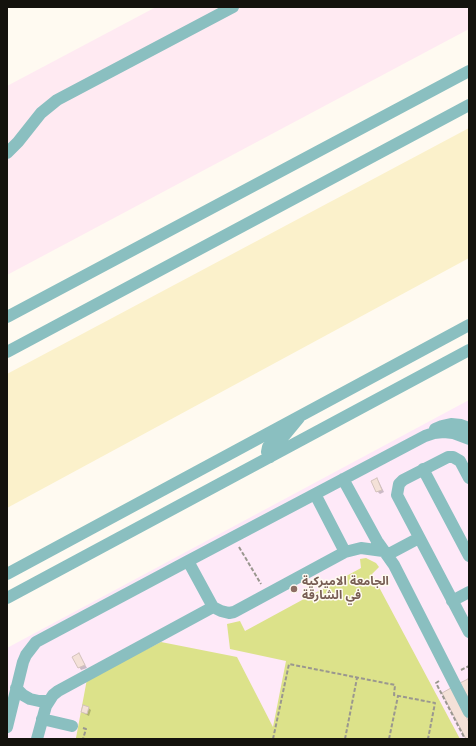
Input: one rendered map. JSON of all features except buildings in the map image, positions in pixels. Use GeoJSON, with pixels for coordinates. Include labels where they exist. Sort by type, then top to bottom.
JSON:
{"type":"FeatureCollection","features":[{"type":"Feature","properties":{"kind":"street"},"geometry":{"type":"LineString","coordinates":[[7,152],[18,142],[41,113],[58,100],[233,7]]}},
{"type":"Feature","properties":{"kind":"street"},"geometry":{"type":"LineString","coordinates":[[7,317],[469,71]]}},
{"type":"Feature","properties":{"kind":"street"},"geometry":{"type":"LineString","coordinates":[[7,352],[469,105]]}},
{"type":"Feature","properties":{"kind":"street"},"geometry":{"type":"LineString","coordinates":[[7,574],[469,325]]}},
{"type":"Feature","properties":{"kind":"street"},"geometry":{"type":"LineString","coordinates":[[7,598],[469,350]]}},
{"type":"Feature","properties":{"kind":"street"},"geometry":{"type":"LineString","coordinates":[[270,457],[267,452],[268,447],[290,431],[300,416]]}},
{"type":"Feature","properties":{"kind":"street"},"geometry":{"type":"LineString","coordinates":[[425,436],[432,430],[452,424],[469,428]]}},
{"type":"Feature","properties":{"kind":"street"},"geometry":{"type":"LineString","coordinates":[[7,727],[16,688],[26,655],[36,642],[188,560],[425,436],[444,432],[453,433],[469,439]]}},
{"type":"Feature","properties":{"kind":"street"},"geometry":{"type":"LineString","coordinates":[[469,478],[460,461],[453,457],[444,458],[403,480],[397,489],[399,500],[469,632]]}},
{"type":"Feature","properties":{"kind":"street"},"geometry":{"type":"LineString","coordinates":[[423,469],[469,554]]}},
{"type":"Feature","properties":{"kind":"street"},"geometry":{"type":"LineString","coordinates":[[343,479],[385,553],[394,565],[469,712]]}},
{"type":"Feature","properties":{"kind":"street"},"geometry":{"type":"LineString","coordinates":[[315,494],[345,552]]}},
{"type":"Feature","properties":{"kind":"street"},"geometry":{"type":"LineString","coordinates":[[188,560],[213,607],[221,611],[234,612],[345,552],[361,548],[385,553],[419,538]]}},
{"type":"Feature","properties":{"kind":"street"},"geometry":{"type":"LineString","coordinates":[[452,601],[469,592]]}},
{"type":"Feature","properties":{"kind":"street"},"geometry":{"type":"LineString","coordinates":[[37,739],[48,701],[58,690],[213,607]]}},
{"type":"Feature","properties":{"kind":"street"},"geometry":{"type":"LineString","coordinates":[[16,688],[30,699],[48,701]]}},
{"type":"Feature","properties":{"kind":"street"},"geometry":{"type":"LineString","coordinates":[[42,719],[72,726]]}},
{"type":"Feature","properties":{"kind":"path"},"geometry":{"type":"LineString","coordinates":[[233,537],[267,594]]}},
{"type":"Feature","properties":{"kind":"path"},"geometry":{"type":"LineString","coordinates":[[273,739],[289,664],[395,686],[394,694],[398,696],[435,703],[428,739]]}},
{"type":"Feature","properties":{"kind":"path"},"geometry":{"type":"LineString","coordinates":[[344,739],[357,678]]}},
{"type":"Feature","properties":{"kind":"path"},"geometry":{"type":"LineString","coordinates":[[389,739],[398,696]]}},
{"type":"Feature","properties":{"kind":"shaded area"},"geometry":{"type":"Polygon","coordinates":[[[156,7],[469,7],[469,29],[7,275],[7,86],[156,7]]]}},
{"type":"Feature","properties":{"kind":"shaded area","name":"الجامعة الاميركية في الشارقة"},"geometry":{"type":"Polygon","coordinates":[[[469,400],[469,739],[7,739],[7,648],[469,400]]]}},
{"type":"Feature","properties":{"kind":"green space"},"geometry":{"type":"Polygon","coordinates":[[[366,558],[376,563],[379,567],[372,574],[460,739],[73,739],[76,738],[87,679],[161,642],[237,657],[273,727],[286,661],[230,649],[227,624],[240,621],[245,631],[361,568],[360,559],[366,558]]]}},
{"type":"Feature","properties":{"kind":"sand"},"geometry":{"type":"Polygon","coordinates":[[[469,128],[469,258],[7,508],[7,374],[469,128]]]}},
{"type":"Feature","properties":{"kind":"place","name":"الجامعة الاميركية في الشارقة"},"geometry":{"type":"Point","coordinates":[294,589]}}]}
